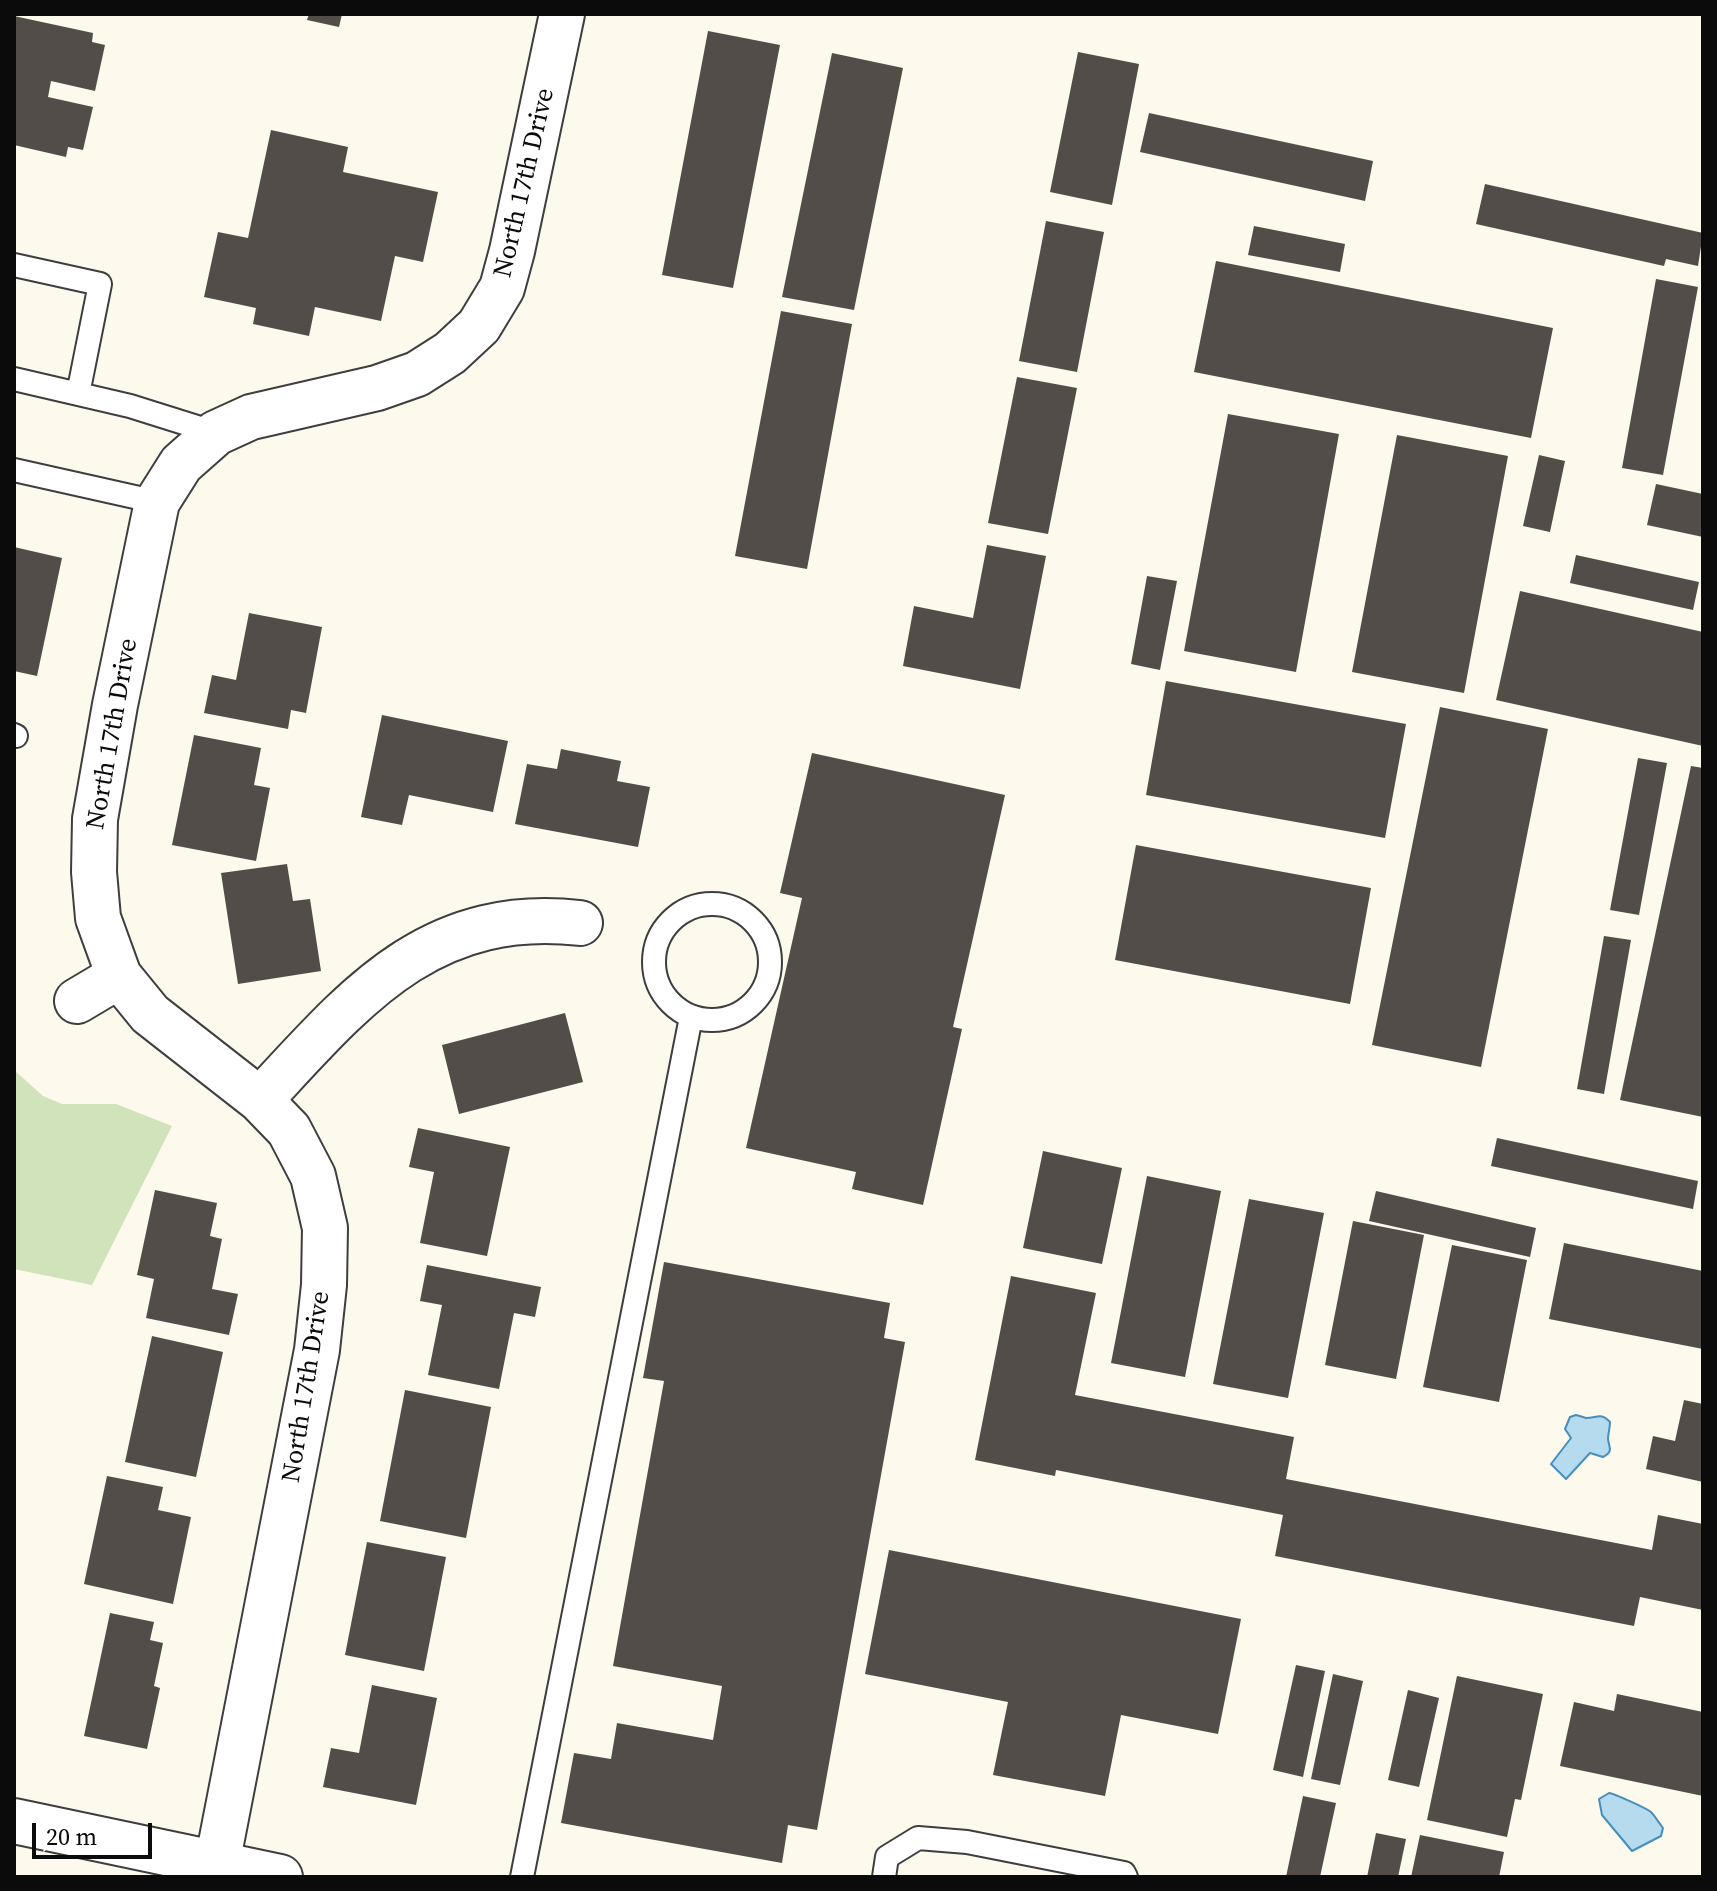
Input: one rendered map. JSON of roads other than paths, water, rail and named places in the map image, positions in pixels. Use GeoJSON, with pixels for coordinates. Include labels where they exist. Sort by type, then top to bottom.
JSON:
{"type":"FeatureCollection","features":[{"type":"Feature","properties":{"kind":"street","name":"North 17th Drive"},"geometry":{"type":"LineString","coordinates":[[217,1864],[317,1350],[324,1285],[325,1228],[313,1176],[289,1130],[260,1100],[150,1014],[119,976],[98,918],[94,872],[95,819],[115,705],[157,502],[181,464],[216,433],[251,417],[377,388],[417,374],[450,353],[479,326],[502,288],[512,251],[562,14]]}},
{"type":"Feature","properties":{"kind":"street"},"geometry":{"type":"LineString","coordinates":[[260,1100],[353,1002],[393,969],[439,942],[485,927],[531,920],[580,923]]}},
{"type":"Feature","properties":{"kind":"street"},"geometry":{"type":"LineString","coordinates":[[77,1001],[119,976]]}},
{"type":"Feature","properties":{"kind":"street"},"geometry":{"type":"LineString","coordinates":[[14,1821],[280,1877]]}},
{"type":"Feature","properties":{"kind":"lane"},"geometry":{"type":"LineString","coordinates":[[14,265],[100,284],[78,394]]}},
{"type":"Feature","properties":{"kind":"lane"},"geometry":{"type":"LineString","coordinates":[[14,379],[216,433]]}},
{"type":"Feature","properties":{"kind":"lane"},"geometry":{"type":"LineString","coordinates":[[14,470],[157,502]]}},
{"type":"Feature","properties":{"kind":"lane"},"geometry":{"type":"LineString","coordinates":[[710,903],[733,907],[752,920],[765,938],[771,960],[767,983],[755,1002],[736,1015],[714,1020],[691,1017],[671,1005],[658,986],[653,963],[657,941],[669,922],[688,908],[710,903]]}},
{"type":"Feature","properties":{"kind":"lane"},"geometry":{"type":"LineString","coordinates":[[522,1877],[691,1017]]}},
{"type":"Feature","properties":{"kind":"lane"},"geometry":{"type":"LineString","coordinates":[[884,1877],[887,1857],[918,1838],[967,1842],[1124,1873],[1126,1877]]}},
{"type":"Feature","properties":{"kind":"water"},"geometry":{"type":"Polygon","coordinates":[[[1601,1416],[1610,1422],[1610,1449],[1603,1457],[1590,1453],[1566,1479],[1551,1464],[1571,1438],[1565,1429],[1570,1417],[1586,1418],[1601,1416]]]}},
{"type":"Feature","properties":{"kind":"water"},"geometry":{"type":"Polygon","coordinates":[[[1609,1793],[1651,1812],[1663,1828],[1661,1836],[1632,1851],[1602,1815],[1599,1799],[1609,1793]]]}}]}
